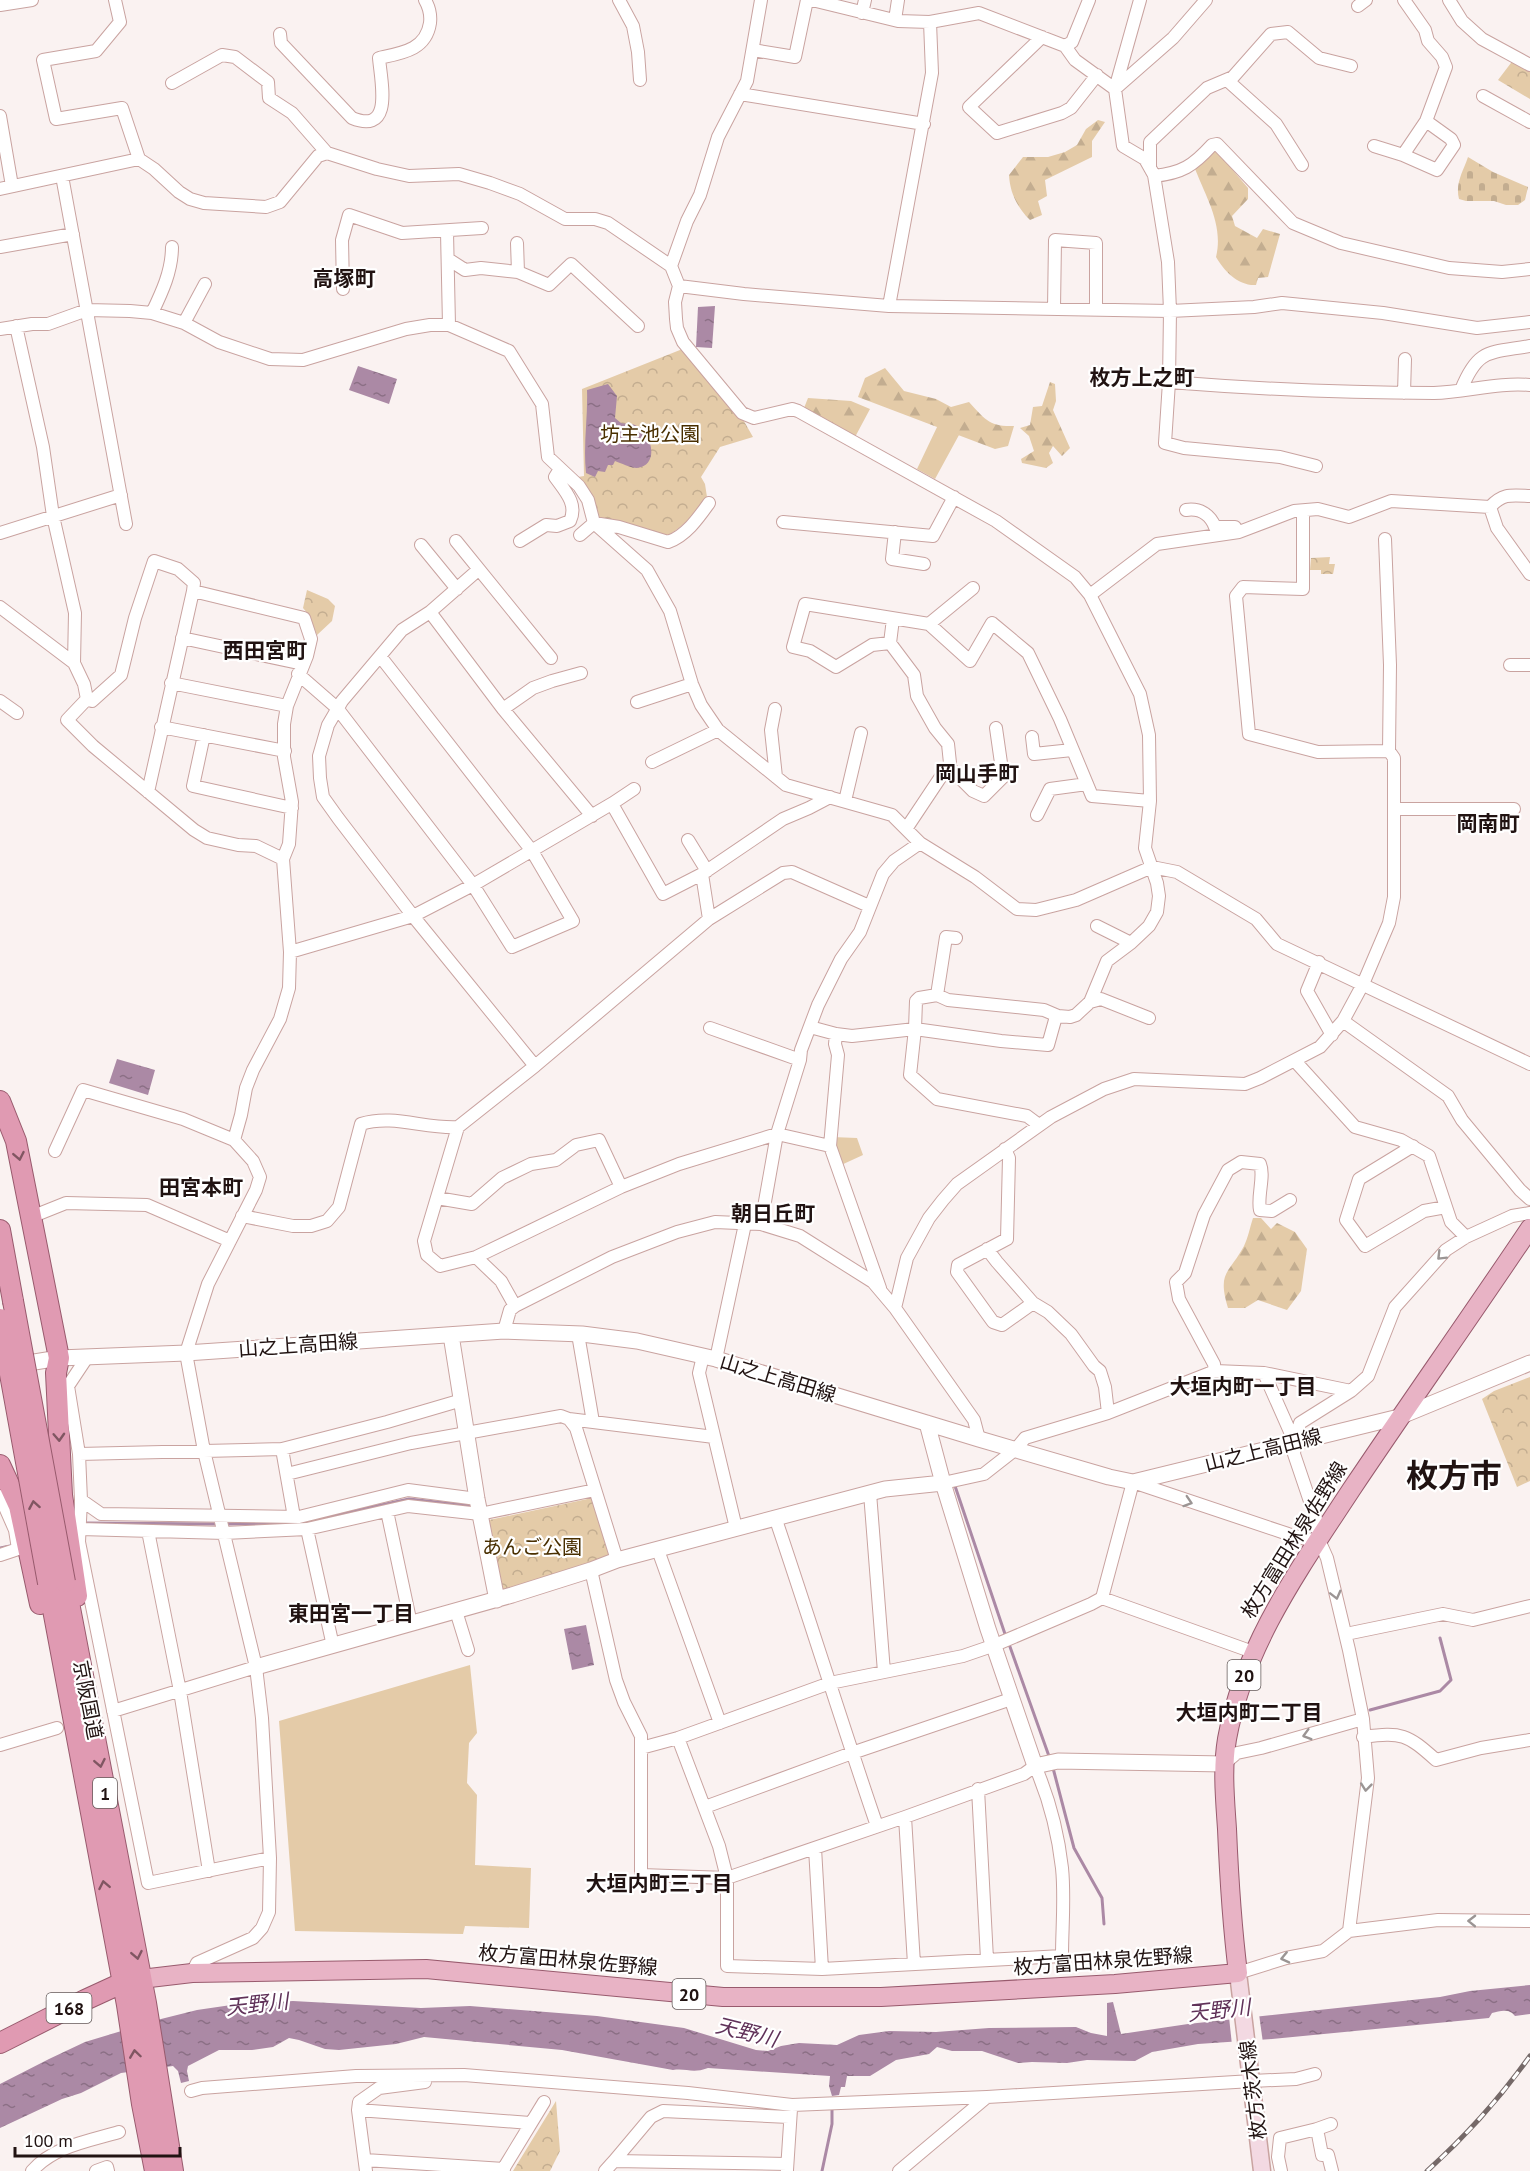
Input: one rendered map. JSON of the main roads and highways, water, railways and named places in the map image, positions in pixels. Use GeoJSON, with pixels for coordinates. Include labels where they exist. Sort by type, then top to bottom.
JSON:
{"type":"FeatureCollection","features":[{"type":"Feature","properties":{"kind":"highway"},"geometry":{"type":"LineString","coordinates":[[0,1101],[16,1141],[59,1358],[56,1374],[62,1495],[84,1644],[85,1686]]}},
{"type":"Feature","properties":{"kind":"highway","name":"京阪国道"},"geometry":{"type":"LineString","coordinates":[[0,1230],[56,1582],[63,1665],[137,2004],[161,2100],[173,2171]]}},
{"type":"Feature","properties":{"kind":"highway","name":"京阪国道"},"geometry":{"type":"LineString","coordinates":[[0,1319],[56,1582],[85,1686],[132,1981]]}},
{"type":"Feature","properties":{"kind":"highway","name":"1"},"geometry":{"type":"LineString","coordinates":[[0,1465],[19,1506],[49,1647],[63,1665]]}},
{"type":"Feature","properties":{"kind":"highway","name":"168"},"geometry":{"type":"LineString","coordinates":[[0,2043],[132,1981]]}},
{"type":"Feature","properties":{"kind":"highway","name":"京阪国道"},"geometry":{"type":"LineString","coordinates":[[137,2004],[142,2104],[155,2171]]}},
{"type":"Feature","properties":{"kind":"main road","name":"枚方富田林泉佐野線"},"geometry":{"type":"LineString","coordinates":[[132,1981],[192,1973],[426,1969],[723,1997],[881,1998],[1115,1984],[1238,1973],[1232,1915],[1224,1764],[1236,1699],[1253,1652],[1272,1614],[1399,1417],[1530,1228]]}},
{"type":"Feature","properties":{"kind":"main road","name":"枚方茨木線"},"geometry":{"type":"LineString","coordinates":[[1238,1973],[1263,2171]]}},
{"type":"Feature","properties":{"kind":"water"},"geometry":{"type":"Polygon","coordinates":[[[715,306],[712,348],[696,347],[698,307],[715,306]]]}},
{"type":"Feature","properties":{"kind":"water"},"geometry":{"type":"Polygon","coordinates":[[[358,366],[397,379],[389,404],[349,390],[358,366]]]}},
{"type":"Feature","properties":{"kind":"water"},"geometry":{"type":"Polygon","coordinates":[[[608,384],[617,396],[615,418],[621,423],[633,424],[641,428],[649,440],[651,455],[644,466],[634,468],[615,461],[613,465],[608,465],[605,472],[598,471],[595,477],[586,473],[587,390],[608,384]]]}},
{"type":"Feature","properties":{"kind":"water"},"geometry":{"type":"Polygon","coordinates":[[[117,1059],[155,1070],[148,1095],[109,1083],[117,1059]]]}},
{"type":"Feature","properties":{"kind":"water"},"geometry":{"type":"Polygon","coordinates":[[[586,1625],[594,1665],[572,1670],[564,1629],[586,1625]]]}},
{"type":"Feature","properties":{"kind":"water","name":"天野川"},"geometry":{"type":"Polygon","coordinates":[[[1530,1985],[1530,2014],[1515,2016],[1510,2012],[1501,2011],[1492,2013],[1489,2018],[1198,2044],[1152,2052],[1135,2061],[1087,2060],[1067,2063],[1018,2063],[982,2051],[952,2051],[937,2047],[929,2054],[896,2060],[870,2076],[847,2076],[845,2087],[841,2087],[839,2095],[832,2096],[829,2086],[830,2076],[708,2068],[698,2071],[673,2070],[562,2050],[424,2037],[396,2044],[339,2050],[325,2049],[289,2038],[273,2047],[252,2050],[219,2050],[188,2066],[189,2081],[181,2083],[178,2071],[173,2066],[121,2073],[0,2128],[0,2084],[85,2042],[197,2010],[238,2004],[293,2001],[421,2008],[470,2006],[597,2016],[684,2028],[756,2050],[768,2051],[799,2043],[837,2045],[859,2035],[889,2031],[936,2032],[989,2028],[1076,2027],[1107,2036],[1107,2003],[1113,2002],[1121,2034],[1188,2024],[1530,1985]]]}},
{"type":"Feature","properties":{"kind":"waterway"},"geometry":{"type":"LineString","coordinates":[[955,1486],[1006,1637]]}},
{"type":"Feature","properties":{"kind":"waterway"},"geometry":{"type":"LineString","coordinates":[[302,1522],[409,1499],[472,1506]]}},
{"type":"Feature","properties":{"kind":"waterway"},"geometry":{"type":"LineString","coordinates":[[84,1523],[217,1524]]}},
{"type":"Feature","properties":{"kind":"waterway"},"geometry":{"type":"LineString","coordinates":[[227,1524],[283,1523]]}},
{"type":"Feature","properties":{"kind":"waterway"},"geometry":{"type":"LineString","coordinates":[[0,1548],[10,1546]]}},
{"type":"Feature","properties":{"kind":"waterway"},"geometry":{"type":"LineString","coordinates":[[1370,1710],[1440,1691],[1451,1680],[1440,1638]]}},
{"type":"Feature","properties":{"kind":"waterway"},"geometry":{"type":"LineString","coordinates":[[1009,1644],[1050,1759]]}},
{"type":"Feature","properties":{"kind":"waterway"},"geometry":{"type":"LineString","coordinates":[[1053,1768],[1074,1848],[1102,1898],[1104,1924]]}},
{"type":"Feature","properties":{"kind":"waterway"},"geometry":{"type":"LineString","coordinates":[[822,2171],[832,2124],[832,2108]]}},
{"type":"Feature","properties":{"kind":"railway"},"geometry":{"type":"LineString","coordinates":[[1427,2171],[1482,2116],[1530,2056]]}},
{"type":"Feature","properties":{"kind":"district","name":"高塚町"},"geometry":{"type":"Point","coordinates":[344,278]}},
{"type":"Feature","properties":{"kind":"district","name":"枚方上之町"},"geometry":{"type":"Point","coordinates":[1142,377]}},
{"type":"Feature","properties":{"kind":"district","name":"西田宮町"},"geometry":{"type":"Point","coordinates":[265,650]}},
{"type":"Feature","properties":{"kind":"district","name":"岡山手町"},"geometry":{"type":"Point","coordinates":[977,773]}},
{"type":"Feature","properties":{"kind":"district","name":"岡南町"},"geometry":{"type":"Point","coordinates":[1488,823]}},
{"type":"Feature","properties":{"kind":"district","name":"田宮本町"},"geometry":{"type":"Point","coordinates":[201,1187]}},
{"type":"Feature","properties":{"kind":"district","name":"朝日丘町"},"geometry":{"type":"Point","coordinates":[773,1213]}},
{"type":"Feature","properties":{"kind":"district","name":"大垣内町一丁目"},"geometry":{"type":"Point","coordinates":[1243,1386]}},
{"type":"Feature","properties":{"kind":"district","name":"枚方市"},"geometry":{"type":"Point","coordinates":[1454,1475]}},
{"type":"Feature","properties":{"kind":"district","name":"東田宮一丁目"},"geometry":{"type":"Point","coordinates":[351,1613]}},
{"type":"Feature","properties":{"kind":"district","name":"大垣内町二丁目"},"geometry":{"type":"Point","coordinates":[1249,1712]}},
{"type":"Feature","properties":{"kind":"district","name":"大垣内町三丁目"},"geometry":{"type":"Point","coordinates":[659,1883]}},
{"type":"Feature","properties":{"kind":"park label","name":"坊主池公園"},"geometry":{"type":"Point","coordinates":[650,434]}},
{"type":"Feature","properties":{"kind":"park label","name":"あんご公園"},"geometry":{"type":"Point","coordinates":[532,1547]}}]}
